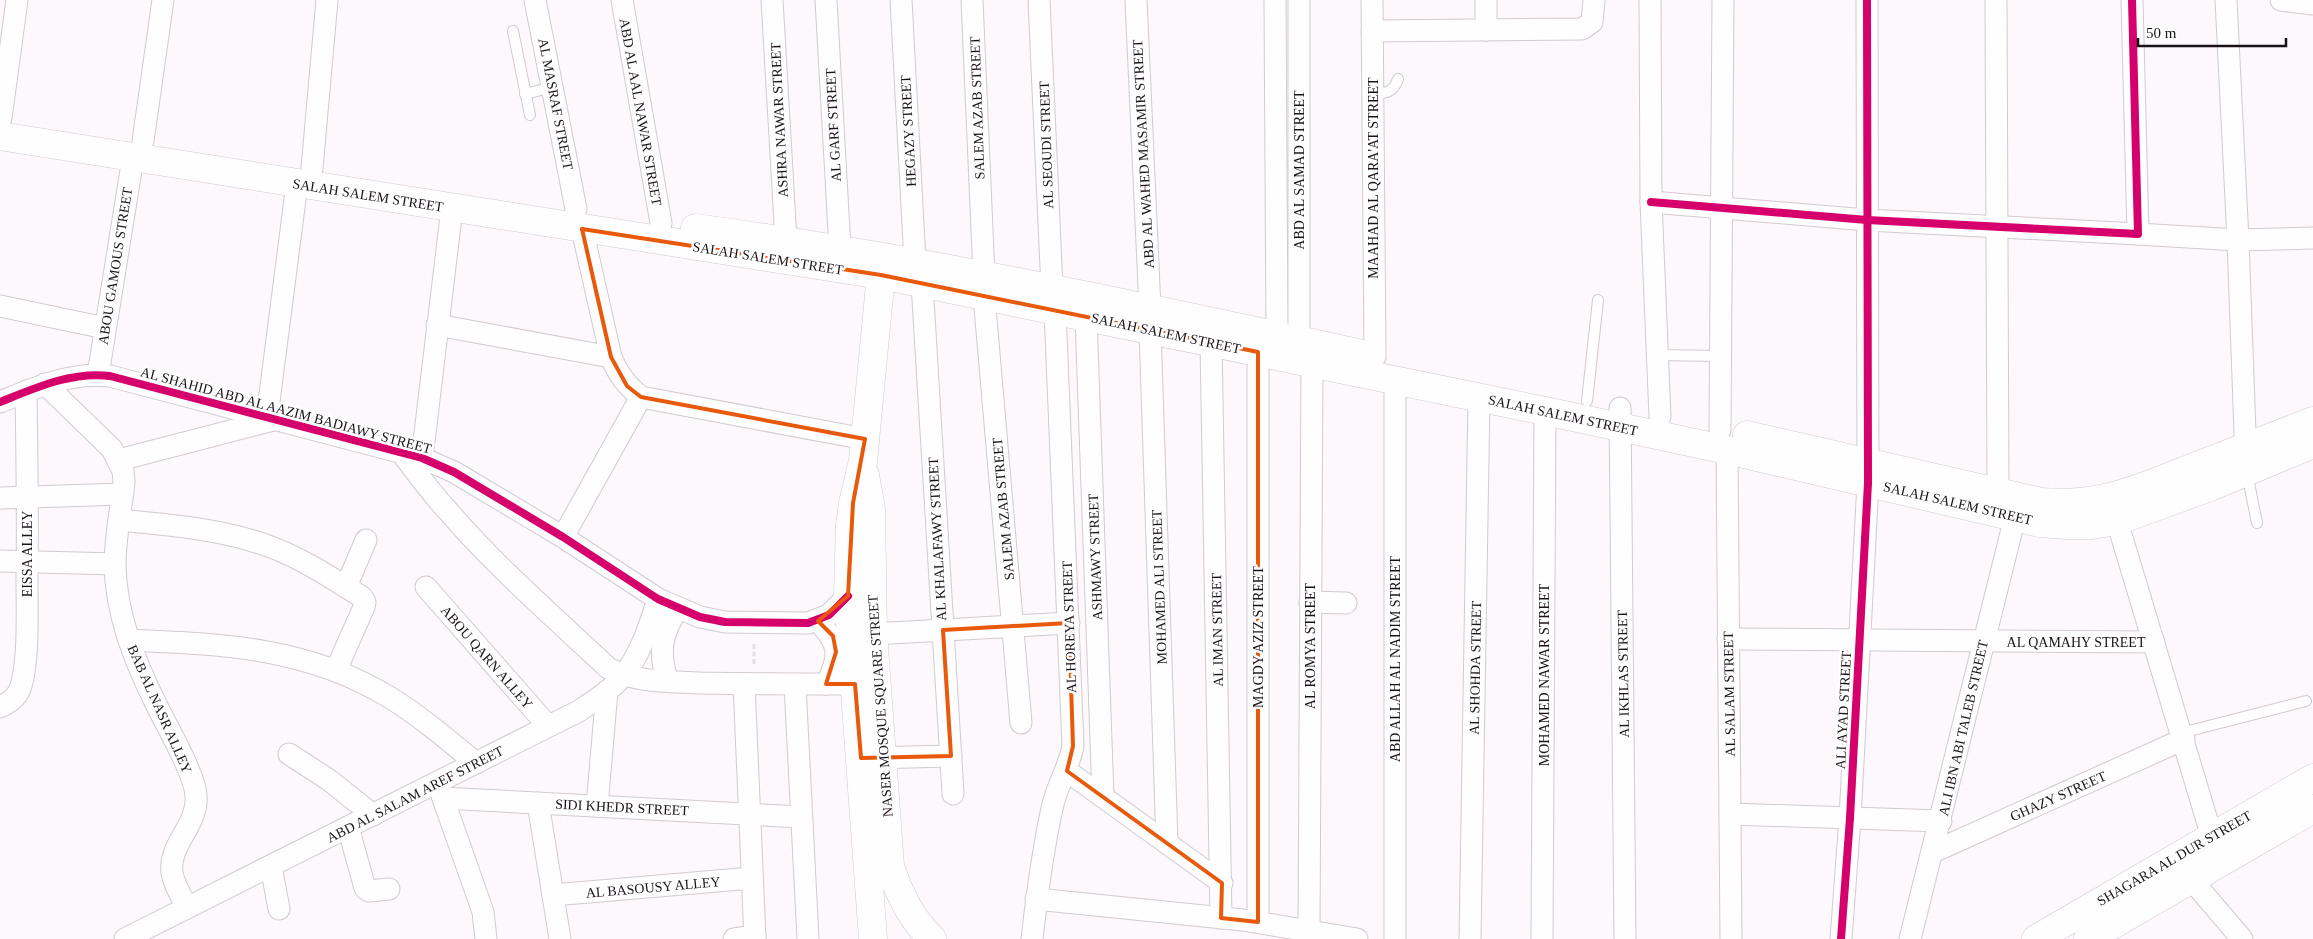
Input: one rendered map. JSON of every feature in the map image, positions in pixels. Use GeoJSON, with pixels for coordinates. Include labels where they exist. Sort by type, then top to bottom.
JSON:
{"type":"FeatureCollection","features":[{"type":"Feature","properties":{"kind":"main road","name":"SALAH SALEM STREET"},"geometry":{"type":"LineString","coordinates":[[0,124],[138,149],[579,219],[881,275],[918,273]]}},
{"type":"Feature","properties":{"kind":"main road","name":"SALAH SALEM STREET"},"geometry":{"type":"LineString","coordinates":[[305,176],[452,208],[579,219],[661,223],[840,249],[918,273],[1286,348],[1395,380],[1545,411],[1620,418],[1869,472],[1998,492],[2041,502],[2086,503],[2139,489],[2204,476]]}},
{"type":"Feature","properties":{"kind":"main road","name":"NASER MOSQUE SQUARE STREET"},"geometry":{"type":"LineString","coordinates":[[881,275],[864,450],[853,502],[848,596],[855,684],[871,758],[890,866],[898,891],[910,913],[932,939]]}},
{"type":"Feature","properties":{"kind":"main road","name":"SALAH SALEM STREET"},"geometry":{"type":"LineString","coordinates":[[1053,300],[1086,317],[1150,319],[1211,342],[1375,356],[1587,402],[1620,418],[1660,417],[1723,440]]}},
{"type":"Feature","properties":{"kind":"main road","name":"SALAH SALEM STREET"},"geometry":{"type":"LineString","coordinates":[[1869,472],[2015,517],[2066,525],[2092,525],[2117,521],[2204,476],[2246,459],[2313,421]]}},
{"type":"Feature","properties":{"kind":"main road","name":"SALAH SALEM STREET"},"geometry":{"type":"LineString","coordinates":[[2246,459],[2313,444]]}},
{"type":"Feature","properties":{"kind":"main road","name":"NASER MOSQUE SQUARE STREET"},"geometry":{"type":"LineString","coordinates":[[864,450],[871,509],[873,939]]}},
{"type":"Feature","properties":{"kind":"main road","name":"SHAGARA AL DUR STREET"},"geometry":{"type":"LineString","coordinates":[[2036,939],[2313,778]]}},
{"type":"Feature","properties":{"kind":"main road","name":"SHAGARA AL DUR STREET"},"geometry":{"type":"LineString","coordinates":[[2088,939],[2313,809]]}},
{"type":"Feature","properties":{"kind":"main road"},"geometry":{"type":"LineString","coordinates":[[2222,830],[2246,847]]}},
{"type":"Feature","properties":{"kind":"street","name":"ABOU GAMOUS STREET"},"geometry":{"type":"LineString","coordinates":[[98,375],[163,0]]}},
{"type":"Feature","properties":{"kind":"street"},"geometry":{"type":"LineString","coordinates":[[119,460],[272,418],[327,0]]}},
{"type":"Feature","properties":{"kind":"street","name":"AL MASRAF STREET"},"geometry":{"type":"LineString","coordinates":[[536,0],[579,219],[611,357],[618,374],[627,386],[641,397]]}},
{"type":"Feature","properties":{"kind":"street","name":"ABD AL AAL NAWAR STREET"},"geometry":{"type":"LineString","coordinates":[[622,0],[661,223]]}},
{"type":"Feature","properties":{"kind":"street","name":"ASHRA NAWAR STREET"},"geometry":{"type":"LineString","coordinates":[[772,0],[786,240]]}},
{"type":"Feature","properties":{"kind":"street","name":"AL GARF STREET"},"geometry":{"type":"LineString","coordinates":[[826,0],[840,249]]}},
{"type":"Feature","properties":{"kind":"street","name":"HEGAZY STREET"},"geometry":{"type":"LineString","coordinates":[[901,0],[918,273]]}},
{"type":"Feature","properties":{"kind":"street","name":"SALEM AZAB STREET"},"geometry":{"type":"LineString","coordinates":[[972,0],[984,286],[1020,723]]}},
{"type":"Feature","properties":{"kind":"street","name":"AL SEOUDI STREET"},"geometry":{"type":"LineString","coordinates":[[1039,0],[1053,300]]}},
{"type":"Feature","properties":{"kind":"street","name":"ABD AL WAHED MASAMIR STREET"},"geometry":{"type":"LineString","coordinates":[[1136,0],[1150,319]]}},
{"type":"Feature","properties":{"kind":"street","name":"ABD AL SAMAD STREET"},"geometry":{"type":"LineString","coordinates":[[1275,0],[1286,348]]}},
{"type":"Feature","properties":{"kind":"street","name":"ABD AL SAMAD STREET"},"geometry":{"type":"LineString","coordinates":[[1286,348],[1299,0]]}},
{"type":"Feature","properties":{"kind":"street","name":"MAAHAD AL QARA'AT STREET"},"geometry":{"type":"LineString","coordinates":[[1372,0],[1375,356]]}},
{"type":"Feature","properties":{"kind":"street"},"geometry":{"type":"LineString","coordinates":[[1486,0],[1486,30]]}},
{"type":"Feature","properties":{"kind":"street"},"geometry":{"type":"LineString","coordinates":[[1650,0],[1651,202],[1660,417]]}},
{"type":"Feature","properties":{"kind":"street","name":"AL SALAM STREET"},"geometry":{"type":"LineString","coordinates":[[1723,0],[1720,356],[1728,639],[1731,939]]}},
{"type":"Feature","properties":{"kind":"street","name":"ALI AYAD STREET"},"geometry":{"type":"LineString","coordinates":[[1842,939],[1869,472],[1868,0]]}},
{"type":"Feature","properties":{"kind":"street"},"geometry":{"type":"LineString","coordinates":[[1996,0],[1998,492]]}},
{"type":"Feature","properties":{"kind":"street"},"geometry":{"type":"LineString","coordinates":[[2132,0],[2138,234]]}},
{"type":"Feature","properties":{"kind":"street"},"geometry":{"type":"LineString","coordinates":[[2226,0],[2238,240],[2246,459]]}},
{"type":"Feature","properties":{"kind":"street"},"geometry":{"type":"LineString","coordinates":[[2281,0],[2313,4]]}},
{"type":"Feature","properties":{"kind":"street"},"geometry":{"type":"LineString","coordinates":[[0,124],[11,2]]}},
{"type":"Feature","properties":{"kind":"street"},"geometry":{"type":"LineString","coordinates":[[1372,31],[1582,29],[1592,22],[1594,7]]}},
{"type":"Feature","properties":{"kind":"street"},"geometry":{"type":"LineString","coordinates":[[1651,202],[1721,206],[1867,220],[1996,225],[2238,240],[2313,238]]}},
{"type":"Feature","properties":{"kind":"street"},"geometry":{"type":"LineString","coordinates":[[422,458],[452,208]]}},
{"type":"Feature","properties":{"kind":"street","name":"AL KHALAFAWY STREET"},"geometry":{"type":"LineString","coordinates":[[918,273],[954,794]]}},
{"type":"Feature","properties":{"kind":"street","name":"AL HOREYA STREET"},"geometry":{"type":"LineString","coordinates":[[1032,939],[1036,899],[1053,806],[1067,771],[1073,746],[1069,623],[1053,300]]}},
{"type":"Feature","properties":{"kind":"street"},"geometry":{"type":"LineString","coordinates":[[0,306],[105,328]]}},
{"type":"Feature","properties":{"kind":"street","name":"ASHMAWY STREET"},"geometry":{"type":"LineString","coordinates":[[1086,317],[1103,797]]}},
{"type":"Feature","properties":{"kind":"street","name":"MOHAMED ALI STREET"},"geometry":{"type":"LineString","coordinates":[[1150,319],[1167,843]]}},
{"type":"Feature","properties":{"kind":"street"},"geometry":{"type":"LineString","coordinates":[[437,325],[611,357]]}},
{"type":"Feature","properties":{"kind":"street","name":"AL IMAN STREET"},"geometry":{"type":"LineString","coordinates":[[1211,342],[1222,883],[1221,918]]}},
{"type":"Feature","properties":{"kind":"street","name":"AL ROMYA STREET"},"geometry":{"type":"LineString","coordinates":[[1286,348],[1310,602],[1309,930]]}},
{"type":"Feature","properties":{"kind":"street","name":"MAGDY AZIZ STREET"},"geometry":{"type":"LineString","coordinates":[[1247,927],[1286,348]]}},
{"type":"Feature","properties":{"kind":"street","name":"AL SHAHID ABD AL AAZIM BADIAWY STREET"},"geometry":{"type":"LineString","coordinates":[[0,402],[36,388],[81,376],[98,375],[401,452],[422,458],[454,472],[563,537],[658,599],[678,609],[700,617],[725,622],[808,624],[818,621]]}},
{"type":"Feature","properties":{"kind":"street","name":"ABD ALLAH AL NADIM STREET"},"geometry":{"type":"LineString","coordinates":[[1395,380],[1395,939]]}},
{"type":"Feature","properties":{"kind":"street","name":"BAB AL NASR ALLEY"},"geometry":{"type":"LineString","coordinates":[[36,388],[112,449],[123,471],[123,494],[115,564],[117,590],[129,640],[140,671],[194,785],[196,796],[194,814],[175,852],[172,863],[172,874],[187,908]]}},
{"type":"Feature","properties":{"kind":"street","name":"EISSA ALLEY"},"geometry":{"type":"LineString","coordinates":[[0,707],[9,703],[16,696],[21,686],[26,629],[27,497],[36,388]]}},
{"type":"Feature","properties":{"kind":"street"},"geometry":{"type":"LineString","coordinates":[[563,537],[641,397],[864,450]]}},
{"type":"Feature","properties":{"kind":"street","name":"AL SHOHDA STREET"},"geometry":{"type":"LineString","coordinates":[[1470,939],[1479,397]]}},
{"type":"Feature","properties":{"kind":"street","name":"MOHAMED NAWAR STREET"},"geometry":{"type":"LineString","coordinates":[[1542,939],[1545,411]]}},
{"type":"Feature","properties":{"kind":"street","name":"AL IKHLAS STREET"},"geometry":{"type":"LineString","coordinates":[[1620,418],[1625,939]]}},
{"type":"Feature","properties":{"kind":"street","name":"AL SHAHID ABD AL AAZIM BADIAWY STREET"},"geometry":{"type":"LineString","coordinates":[[401,452],[447,511],[518,584],[608,668],[623,676],[645,681],[668,682],[855,684]]}},
{"type":"Feature","properties":{"kind":"street"},"geometry":{"type":"LineString","coordinates":[[0,498],[123,494]]}},
{"type":"Feature","properties":{"kind":"street","name":"ALI IBN ABI TALEB STREET"},"geometry":{"type":"LineString","coordinates":[[1910,939],[1941,821],[2015,517]]}},
{"type":"Feature","properties":{"kind":"street"},"geometry":{"type":"LineString","coordinates":[[119,520],[164,525],[250,540],[292,556],[362,597],[364,602],[336,670]]}},
{"type":"Feature","properties":{"kind":"street"},"geometry":{"type":"LineString","coordinates":[[2117,521],[2182,736],[2222,830]]}},
{"type":"Feature","properties":{"kind":"street"},"geometry":{"type":"LineString","coordinates":[[346,587],[366,540]]}},
{"type":"Feature","properties":{"kind":"street"},"geometry":{"type":"LineString","coordinates":[[0,561],[115,564]]}},
{"type":"Feature","properties":{"kind":"street","name":"ABOU QARN ALLEY"},"geometry":{"type":"LineString","coordinates":[[426,587],[548,726]]}},
{"type":"Feature","properties":{"kind":"street"},"geometry":{"type":"LineString","coordinates":[[826,684],[834,669],[836,652],[833,636],[818,621],[829,616],[848,596]]}},
{"type":"Feature","properties":{"kind":"street","name":"ABD AL SALAM AREF STREET"},"geometry":{"type":"LineString","coordinates":[[125,939],[373,815],[440,790],[476,763],[579,711],[607,691],[623,676],[644,639],[658,599]]}},
{"type":"Feature","properties":{"kind":"street"},"geometry":{"type":"LineString","coordinates":[[1310,602],[1346,603]]}},
{"type":"Feature","properties":{"kind":"street"},"geometry":{"type":"LineString","coordinates":[[668,682],[661,652],[669,622],[678,609]]}},
{"type":"Feature","properties":{"kind":"street"},"geometry":{"type":"LineString","coordinates":[[873,634],[1069,623]]}},
{"type":"Feature","properties":{"kind":"street","name":"AL QAMAHY STREET"},"geometry":{"type":"LineString","coordinates":[[1728,639],[2154,642]]}},
{"type":"Feature","properties":{"kind":"street"},"geometry":{"type":"LineString","coordinates":[[129,640],[235,646],[278,653],[336,670],[396,702],[476,763]]}},
{"type":"Feature","properties":{"kind":"street"},"geometry":{"type":"LineString","coordinates":[[734,939],[755,938],[749,814],[749,684]]}},
{"type":"Feature","properties":{"kind":"street"},"geometry":{"type":"LineString","coordinates":[[795,684],[808,939]]}},
{"type":"Feature","properties":{"kind":"street"},"geometry":{"type":"LineString","coordinates":[[597,806],[607,691]]}},
{"type":"Feature","properties":{"kind":"street","name":"GHAZY STREET"},"geometry":{"type":"LineString","coordinates":[[1933,852],[2182,736]]}},
{"type":"Feature","properties":{"kind":"street"},"geometry":{"type":"LineString","coordinates":[[289,754],[329,780],[373,815]]}},
{"type":"Feature","properties":{"kind":"street"},"geometry":{"type":"LineString","coordinates":[[871,758],[951,756]]}},
{"type":"Feature","properties":{"kind":"street"},"geometry":{"type":"LineString","coordinates":[[1067,771],[1222,883]]}},
{"type":"Feature","properties":{"kind":"street"},"geometry":{"type":"LineString","coordinates":[[440,790],[492,937]]}},
{"type":"Feature","properties":{"kind":"street","name":"SIDI KHEDR STREET"},"geometry":{"type":"LineString","coordinates":[[440,790],[538,803],[801,816]]}},
{"type":"Feature","properties":{"kind":"street"},"geometry":{"type":"LineString","coordinates":[[538,803],[560,939]]}},
{"type":"Feature","properties":{"kind":"street"},"geometry":{"type":"LineString","coordinates":[[1730,814],[1941,821]]}},
{"type":"Feature","properties":{"kind":"street"},"geometry":{"type":"LineString","coordinates":[[348,827],[365,888],[369,891],[389,889]]}},
{"type":"Feature","properties":{"kind":"street"},"geometry":{"type":"LineString","coordinates":[[270,866],[279,909]]}},
{"type":"Feature","properties":{"kind":"street","name":"AL BASOUSY ALLEY"},"geometry":{"type":"LineString","coordinates":[[553,895],[752,878]]}},
{"type":"Feature","properties":{"kind":"street"},"geometry":{"type":"LineString","coordinates":[[2191,878],[2242,939]]}},
{"type":"Feature","properties":{"kind":"street"},"geometry":{"type":"LineString","coordinates":[[1036,899],[1221,918],[1247,927],[1309,930],[1357,939]]}},
{"type":"Feature","properties":{"kind":"lane"},"geometry":{"type":"LineString","coordinates":[[513,31],[530,115]]}},
{"type":"Feature","properties":{"kind":"lane"},"geometry":{"type":"LineString","coordinates":[[1373,94],[1387,93],[1395,88],[1398,79]]}},
{"type":"Feature","properties":{"kind":"lane"},"geometry":{"type":"LineString","coordinates":[[525,94],[553,87]]}},
{"type":"Feature","properties":{"kind":"lane"},"geometry":{"type":"LineString","coordinates":[[1587,402],[1598,300]]}},
{"type":"Feature","properties":{"kind":"lane"},"geometry":{"type":"LineString","coordinates":[[1657,355],[1720,356]]}},
{"type":"Feature","properties":{"kind":"lane"},"geometry":{"type":"LineString","coordinates":[[2246,459],[2257,524]]}},
{"type":"Feature","properties":{"kind":"lane"},"geometry":{"type":"LineString","coordinates":[[2182,736],[2306,701]]}},
{"type":"Feature","properties":{"kind":"path"},"geometry":{"type":"LineString","coordinates":[[749,684],[754,622]]}},
{"type":"Feature","properties":{"kind":"highlighted area"},"geometry":{"type":"Polygon","coordinates":[[[582,229],[881,275],[1258,352],[1258,922],[1221,918],[1222,883],[1067,771],[1073,746],[1069,623],[943,630],[951,756],[861,758],[855,684],[826,684],[836,652],[833,636],[818,621],[848,596],[853,503],[865,439],[641,397],[627,386],[611,357],[582,229]]]}},
{"type":"Feature","properties":{"kind":"cycle path"},"geometry":{"type":"LineString","coordinates":[[1841,939],[1850,818],[1868,483],[1867,0]]}},
{"type":"Feature","properties":{"kind":"cycle path"},"geometry":{"type":"LineString","coordinates":[[1651,202],[1867,220],[2138,234],[2132,0]]}},
{"type":"Feature","properties":{"kind":"cycle path"},"geometry":{"type":"LineString","coordinates":[[0,402],[40,386],[68,378],[96,375],[110,376],[422,458],[454,472],[563,537],[658,599],[700,617],[725,622],[808,623],[829,615],[848,596]]}}]}
